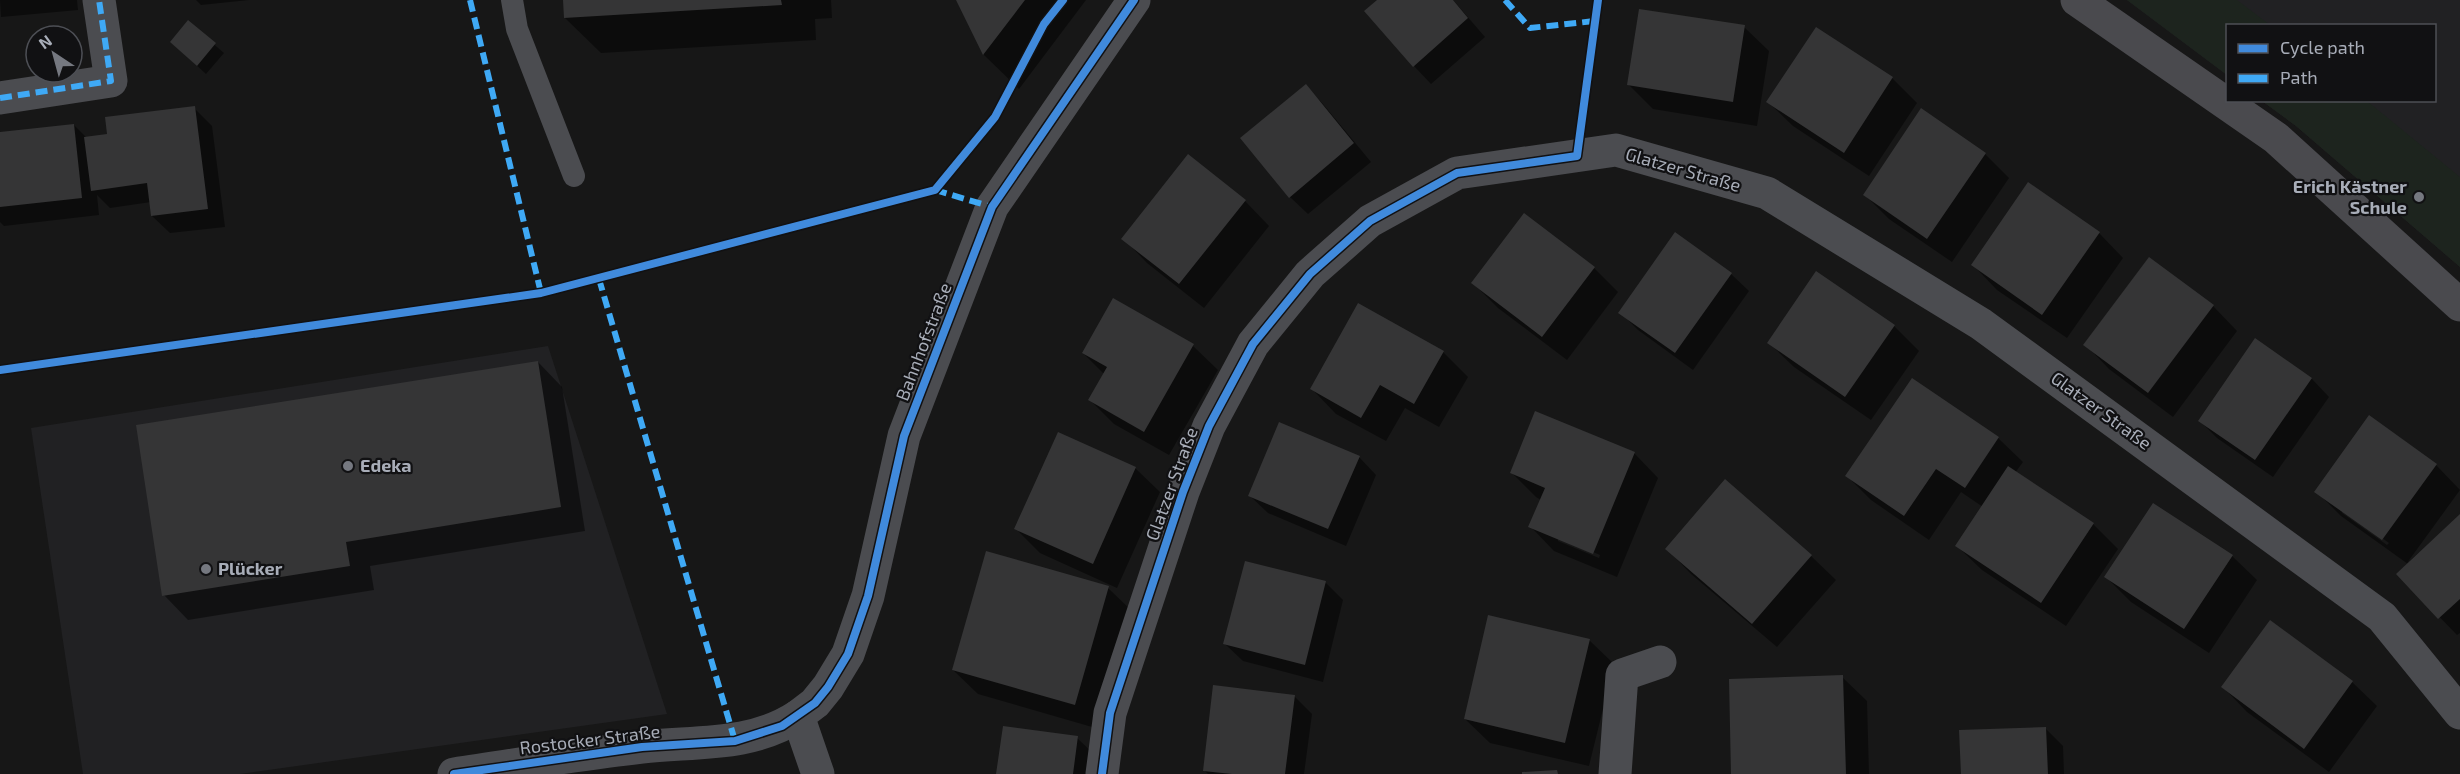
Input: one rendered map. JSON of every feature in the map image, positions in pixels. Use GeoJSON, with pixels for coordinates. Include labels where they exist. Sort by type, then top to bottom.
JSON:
{"type":"FeatureCollection","features":[{"type":"Feature","properties":{"kind":"main road"},"geometry":{"type":"LineString","coordinates":[[2077,0],[2276,138],[2460,305]]}},
{"type":"Feature","properties":{"kind":"street"},"geometry":{"type":"LineString","coordinates":[[0,98],[111,81],[99,0]]}},
{"type":"Feature","properties":{"kind":"street","name":"Bahnhofstraße"},"geometry":{"type":"LineString","coordinates":[[798,716],[822,695],[848,654],[868,596],[904,436],[992,207],[1134,0]]}},
{"type":"Feature","properties":{"kind":"street","name":"Glatzer Straße"},"geometry":{"type":"LineString","coordinates":[[1102,774],[1110,713],[1183,492],[1209,426],[1253,344],[1310,274],[1370,222],[1457,173],[1616,150],[1767,193],[1981,324],[2382,617],[2460,713]]}},
{"type":"Feature","properties":{"kind":"street"},"geometry":{"type":"LineString","coordinates":[[1614,774],[1622,675],[1660,662]]}},
{"type":"Feature","properties":{"kind":"street"},"geometry":{"type":"LineString","coordinates":[[798,716],[818,774]]}},
{"type":"Feature","properties":{"kind":"street","name":"Rostocker Straße"},"geometry":{"type":"LineString","coordinates":[[454,774],[642,747],[735,741],[782,726],[798,716]]}},
{"type":"Feature","properties":{"kind":"lane"},"geometry":{"type":"LineString","coordinates":[[512,0],[517,29],[574,176]]}},
{"type":"Feature","properties":{"kind":"shaded area","name":"Erich Kästner Schule"},"geometry":{"type":"Polygon","coordinates":[[[2127,0],[2460,0],[2460,267],[2296,126],[2263,102],[2436,102],[2436,24],[2226,24],[2226,74],[2127,0]]]}},
{"type":"Feature","properties":{"kind":"shaded area"},"geometry":{"type":"Polygon","coordinates":[[[2127,0],[2237,0],[2269,24],[2226,24],[2226,74],[2127,0]]]}},
{"type":"Feature","properties":{"kind":"shaded area"},"geometry":{"type":"Polygon","coordinates":[[[2263,102],[2368,102],[2460,177],[2460,267],[2296,126],[2263,102]]]}},
{"type":"Feature","properties":{"kind":"shaded area"},"geometry":{"type":"Polygon","coordinates":[[[548,346],[667,714],[240,774],[83,774],[31,428],[548,346]]]}},
{"type":"Feature","properties":{"kind":"building"},"geometry":{"type":"Polygon","coordinates":[[[563,0],[781,0],[782,5],[564,18],[563,0]]]}},
{"type":"Feature","properties":{"kind":"building"},"geometry":{"type":"Polygon","coordinates":[[[956,0],[1025,0],[983,55],[956,0]]]}},
{"type":"Feature","properties":{"kind":"building"},"geometry":{"type":"Polygon","coordinates":[[[1377,0],[1453,0],[1468,18],[1413,67],[1364,11],[1377,0]]]}},
{"type":"Feature","properties":{"kind":"building"},"geometry":{"type":"Polygon","coordinates":[[[1639,9],[1745,25],[1733,102],[1627,85],[1639,9]]]}},
{"type":"Feature","properties":{"kind":"building"},"geometry":{"type":"Polygon","coordinates":[[[188,20],[216,43],[197,66],[170,42],[188,20]]]}},
{"type":"Feature","properties":{"kind":"building"},"geometry":{"type":"Polygon","coordinates":[[[1816,27],[1893,77],[1844,153],[1766,102],[1816,27]]]}},
{"type":"Feature","properties":{"kind":"building"},"geometry":{"type":"Polygon","coordinates":[[[1306,84],[1354,143],[1289,198],[1240,138],[1306,84]]]}},
{"type":"Feature","properties":{"kind":"building"},"geometry":{"type":"Polygon","coordinates":[[[195,106],[208,209],[151,216],[147,183],[91,191],[84,137],[107,134],[105,117],[195,106]]]}},
{"type":"Feature","properties":{"kind":"building"},"geometry":{"type":"Polygon","coordinates":[[[1921,108],[1986,153],[1927,239],[1863,195],[1921,108]]]}},
{"type":"Feature","properties":{"kind":"building"},"geometry":{"type":"Polygon","coordinates":[[[74,124],[82,198],[0,207],[0,132],[74,124]]]}},
{"type":"Feature","properties":{"kind":"building"},"geometry":{"type":"Polygon","coordinates":[[[1188,154],[1246,200],[1179,284],[1121,239],[1188,154]]]}},
{"type":"Feature","properties":{"kind":"building"},"geometry":{"type":"Polygon","coordinates":[[[2028,182],[2100,232],[2042,315],[1971,265],[2028,182]]]}},
{"type":"Feature","properties":{"kind":"building"},"geometry":{"type":"Polygon","coordinates":[[[1524,213],[1595,267],[1542,337],[1471,283],[1524,213]]]}},
{"type":"Feature","properties":{"kind":"building"},"geometry":{"type":"Polygon","coordinates":[[[1675,232],[1732,273],[1675,353],[1618,313],[1675,232]]]}},
{"type":"Feature","properties":{"kind":"building"},"geometry":{"type":"Polygon","coordinates":[[[2149,257],[2214,305],[2148,393],[2083,345],[2149,257]]]}},
{"type":"Feature","properties":{"kind":"building"},"geometry":{"type":"Polygon","coordinates":[[[1816,271],[1895,325],[1845,397],[1767,343],[1816,271]]]}},
{"type":"Feature","properties":{"kind":"building"},"geometry":{"type":"Polygon","coordinates":[[[1113,298],[1194,344],[1144,432],[1088,400],[1107,367],[1082,353],[1113,298]]]}},
{"type":"Feature","properties":{"kind":"building"},"geometry":{"type":"Polygon","coordinates":[[[1358,303],[1444,351],[1414,404],[1380,385],[1361,418],[1310,389],[1358,303]]]}},
{"type":"Feature","properties":{"kind":"building"},"geometry":{"type":"Polygon","coordinates":[[[2255,338],[2312,378],[2255,460],[2198,421],[2255,338]]]}},
{"type":"Feature","properties":{"kind":"building","name":"Edeka"},"geometry":{"type":"Polygon","coordinates":[[[538,361],[561,507],[346,542],[350,566],[162,596],[136,425],[538,361]]]}},
{"type":"Feature","properties":{"kind":"building"},"geometry":{"type":"Polygon","coordinates":[[[1912,378],[1999,437],[1965,488],[1936,469],[1904,516],[1845,476],[1912,378]]]}},
{"type":"Feature","properties":{"kind":"building"},"geometry":{"type":"Polygon","coordinates":[[[1535,411],[1635,452],[1593,554],[1528,527],[1545,488],[1510,473],[1535,411]]]}},
{"type":"Feature","properties":{"kind":"building"},"geometry":{"type":"Polygon","coordinates":[[[2369,415],[2437,464],[2382,540],[2314,492],[2369,415]]]}},
{"type":"Feature","properties":{"kind":"building"},"geometry":{"type":"Polygon","coordinates":[[[1279,422],[1360,456],[1328,529],[1248,496],[1279,422]]]}},
{"type":"Feature","properties":{"kind":"building"},"geometry":{"type":"Polygon","coordinates":[[[1058,432],[1136,467],[1093,564],[1014,529],[1058,432]]]}},
{"type":"Feature","properties":{"kind":"building"},"geometry":{"type":"Polygon","coordinates":[[[2008,466],[2094,523],[2041,603],[1955,546],[2008,466]]]}},
{"type":"Feature","properties":{"kind":"building"},"geometry":{"type":"Polygon","coordinates":[[[1725,479],[1812,555],[1752,624],[1665,549],[1725,479]]]}},
{"type":"Feature","properties":{"kind":"building"},"geometry":{"type":"Polygon","coordinates":[[[2153,503],[2233,555],[2184,629],[2104,577],[2153,503]]]}},
{"type":"Feature","properties":{"kind":"building"},"geometry":{"type":"Polygon","coordinates":[[[2460,514],[2460,599],[2438,619],[2396,574],[2460,514]]]}},
{"type":"Feature","properties":{"kind":"building"},"geometry":{"type":"Polygon","coordinates":[[[986,551],[1109,586],[1075,705],[952,670],[986,551]]]}},
{"type":"Feature","properties":{"kind":"building"},"geometry":{"type":"Polygon","coordinates":[[[1245,561],[1326,581],[1305,665],[1223,644],[1245,561]]]}},
{"type":"Feature","properties":{"kind":"building"},"geometry":{"type":"Polygon","coordinates":[[[1488,615],[1590,639],[1565,743],[1464,719],[1488,615]]]}},
{"type":"Feature","properties":{"kind":"building"},"geometry":{"type":"Polygon","coordinates":[[[2270,620],[2353,681],[2304,749],[2221,687],[2270,620]]]}},
{"type":"Feature","properties":{"kind":"building"},"geometry":{"type":"Polygon","coordinates":[[[1843,675],[1846,774],[1731,774],[1729,679],[1843,675]]]}},
{"type":"Feature","properties":{"kind":"building"},"geometry":{"type":"Polygon","coordinates":[[[1213,685],[1295,695],[1285,774],[1232,774],[1203,771],[1213,685]]]}},
{"type":"Feature","properties":{"kind":"building"},"geometry":{"type":"Polygon","coordinates":[[[1003,726],[1078,736],[1073,774],[996,774],[1003,726]]]}},
{"type":"Feature","properties":{"kind":"building"},"geometry":{"type":"Polygon","coordinates":[[[2046,727],[2048,774],[1961,774],[1959,730],[2046,727]]]}},
{"type":"Feature","properties":{"kind":"building"},"geometry":{"type":"Polygon","coordinates":[[[1557,770],[1558,774],[1522,774],[1522,772],[1557,770]]]}},
{"type":"Feature","properties":{"kind":"marked path"},"geometry":{"type":"LineString","coordinates":[[0,98],[111,81],[99,0]]}},
{"type":"Feature","properties":{"kind":"marked path"},"geometry":{"type":"LineString","coordinates":[[470,0],[541,293]]}},
{"type":"Feature","properties":{"kind":"marked path"},"geometry":{"type":"LineString","coordinates":[[1505,0],[1530,28],[1595,21]]}},
{"type":"Feature","properties":{"kind":"marked path"},"geometry":{"type":"LineString","coordinates":[[935,190],[992,207]]}},
{"type":"Feature","properties":{"kind":"marked path"},"geometry":{"type":"LineString","coordinates":[[599,279],[735,741]]}},
{"type":"Feature","properties":{"kind":"cycle path"},"geometry":{"type":"LineString","coordinates":[[0,370],[541,293],[935,190],[995,117],[1044,24],[1063,0]]}},
{"type":"Feature","properties":{"kind":"cycle path"},"geometry":{"type":"LineString","coordinates":[[454,774],[642,747],[735,741],[782,726],[815,703],[828,687],[848,654],[868,596],[904,436],[992,207],[1134,0]]}},
{"type":"Feature","properties":{"kind":"cycle path"},"geometry":{"type":"LineString","coordinates":[[1102,774],[1110,713],[1183,492],[1209,426],[1253,344],[1310,274],[1370,221],[1457,173],[1577,156],[1598,0]]}},
{"type":"Feature","properties":{"kind":"place","name":"Erich Kästner Schule"},"geometry":{"type":"Point","coordinates":[2419,197]}},
{"type":"Feature","properties":{"kind":"place","name":"Edeka"},"geometry":{"type":"Point","coordinates":[348,466]}},
{"type":"Feature","properties":{"kind":"place","name":"Plücker"},"geometry":{"type":"Point","coordinates":[206,569]}}]}
